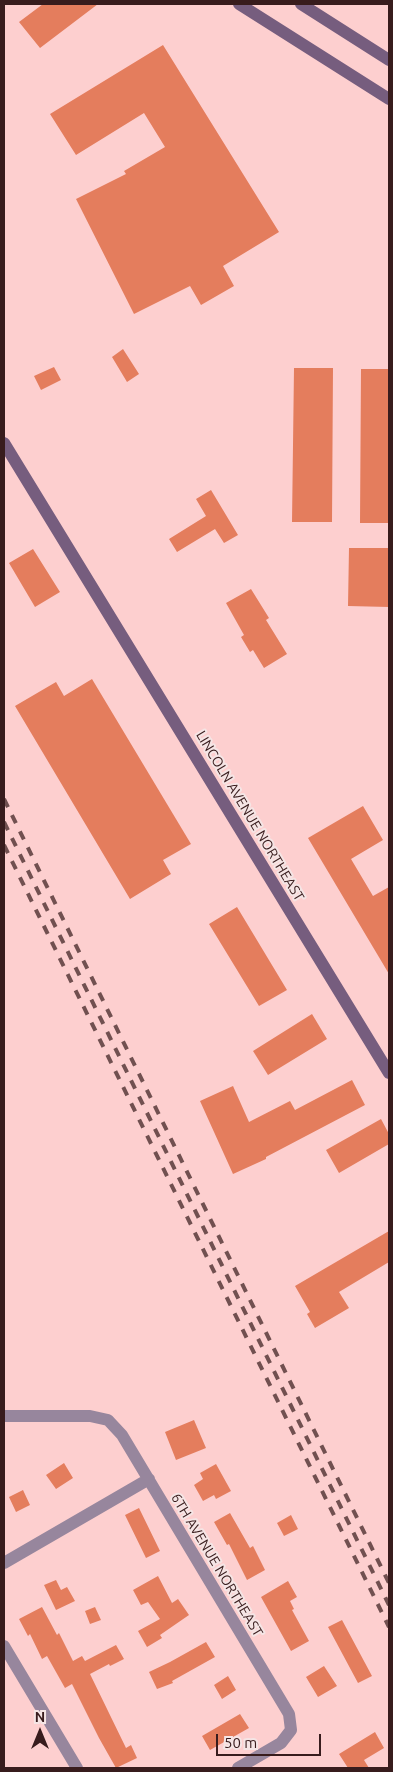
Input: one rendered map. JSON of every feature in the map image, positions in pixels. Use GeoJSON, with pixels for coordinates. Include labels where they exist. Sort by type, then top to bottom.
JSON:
{"type":"FeatureCollection","features":[{"type":"Feature","properties":{"kind":"street"},"geometry":{"type":"LineString","coordinates":[[239,4],[389,99]]}},
{"type":"Feature","properties":{"kind":"street"},"geometry":{"type":"LineString","coordinates":[[300,4],[389,60]]}},
{"type":"Feature","properties":{"kind":"street","name":"LINCOLN AVENUE NORTHEAST"},"geometry":{"type":"LineString","coordinates":[[4,443],[389,1073]]}},
{"type":"Feature","properties":{"kind":"street","name":"6TH AVENUE NORTHEAST"},"geometry":{"type":"LineString","coordinates":[[4,1416],[90,1416],[108,1420],[122,1435],[289,1714],[291,1730],[281,1743],[238,1768]]}},
{"type":"Feature","properties":{"kind":"street"},"geometry":{"type":"LineString","coordinates":[[4,1563],[148,1479]]}},
{"type":"Feature","properties":{"kind":"street"},"geometry":{"type":"LineString","coordinates":[[4,1646],[77,1768]]}},
{"type":"Feature","properties":{"kind":"building"},"geometry":{"type":"Polygon","coordinates":[[[43,4],[98,4],[40,48],[19,22],[43,4]]]}},
{"type":"Feature","properties":{"kind":"building"},"geometry":{"type":"Polygon","coordinates":[[[163,45],[279,232],[223,266],[234,286],[201,305],[190,286],[134,314],[76,199],[126,174],[124,171],[165,147],[144,113],[76,155],[50,114],[163,45]]]}},
{"type":"Feature","properties":{"kind":"building"},"geometry":{"type":"Polygon","coordinates":[[[123,349],[139,374],[127,382],[112,357],[123,349]]]}},
{"type":"Feature","properties":{"kind":"building"},"geometry":{"type":"Polygon","coordinates":[[[54,367],[61,380],[41,390],[34,376],[54,367]]]}},
{"type":"Feature","properties":{"kind":"building"},"geometry":{"type":"Polygon","coordinates":[[[294,368],[333,368],[332,522],[292,522],[294,368]]]}},
{"type":"Feature","properties":{"kind":"building"},"geometry":{"type":"Polygon","coordinates":[[[361,369],[389,369],[389,523],[360,523],[361,369]]]}},
{"type":"Feature","properties":{"kind":"building"},"geometry":{"type":"Polygon","coordinates":[[[211,490],[238,535],[224,543],[215,529],[177,552],[169,539],[206,516],[196,499],[211,490]]]}},
{"type":"Feature","properties":{"kind":"building"},"geometry":{"type":"Polygon","coordinates":[[[349,548],[389,548],[389,607],[348,606],[349,548]]]}},
{"type":"Feature","properties":{"kind":"building"},"geometry":{"type":"Polygon","coordinates":[[[33,549],[60,592],[35,607],[9,563],[33,549]]]}},
{"type":"Feature","properties":{"kind":"building"},"geometry":{"type":"Polygon","coordinates":[[[251,589],[269,618],[266,620],[287,654],[264,668],[253,650],[250,652],[241,637],[244,635],[226,603],[251,589]]]}},
{"type":"Feature","properties":{"kind":"building"},"geometry":{"type":"Polygon","coordinates":[[[92,679],[191,844],[163,860],[171,874],[130,899],[15,706],[56,682],[64,696],[92,679]]]}},
{"type":"Feature","properties":{"kind":"building"},"geometry":{"type":"Polygon","coordinates":[[[363,806],[383,840],[351,859],[373,896],[389,887],[389,974],[308,838],[363,806]]]}},
{"type":"Feature","properties":{"kind":"building"},"geometry":{"type":"Polygon","coordinates":[[[237,907],[287,990],[259,1006],[209,924],[237,907]]]}},
{"type":"Feature","properties":{"kind":"building"},"geometry":{"type":"Polygon","coordinates":[[[312,1014],[327,1039],[268,1075],[253,1051],[312,1014]]]}},
{"type":"Feature","properties":{"kind":"building"},"geometry":{"type":"Polygon","coordinates":[[[352,1080],[365,1105],[266,1157],[266,1159],[233,1174],[200,1101],[233,1086],[249,1122],[290,1101],[295,1110],[352,1080]]]}},
{"type":"Feature","properties":{"kind":"building"},"geometry":{"type":"Polygon","coordinates":[[[381,1119],[389,1134],[389,1144],[339,1173],[326,1150],[381,1119]]]}},
{"type":"Feature","properties":{"kind":"building"},"geometry":{"type":"Polygon","coordinates":[[[389,1231],[389,1262],[339,1292],[349,1308],[315,1328],[307,1314],[310,1312],[295,1286],[389,1231]]]}},
{"type":"Feature","properties":{"kind":"building"},"geometry":{"type":"Polygon","coordinates":[[[194,1420],[206,1448],[176,1460],[165,1432],[194,1420]]]}},
{"type":"Feature","properties":{"kind":"building"},"geometry":{"type":"Polygon","coordinates":[[[64,1463],[73,1478],[56,1489],[46,1475],[64,1463]]]}},
{"type":"Feature","properties":{"kind":"building"},"geometry":{"type":"Polygon","coordinates":[[[216,1464],[231,1491],[216,1499],[214,1495],[203,1501],[194,1485],[203,1479],[200,1473],[216,1464]]]}},
{"type":"Feature","properties":{"kind":"building"},"geometry":{"type":"Polygon","coordinates":[[[23,1490],[30,1505],[16,1512],[9,1497],[23,1490]]]}},
{"type":"Feature","properties":{"kind":"building"},"geometry":{"type":"Polygon","coordinates":[[[139,1508],[160,1551],[146,1558],[125,1515],[139,1508]]]}},
{"type":"Feature","properties":{"kind":"building"},"geometry":{"type":"Polygon","coordinates":[[[230,1513],[250,1548],[253,1546],[265,1570],[247,1580],[229,1544],[227,1545],[214,1522],[230,1513]]]}},
{"type":"Feature","properties":{"kind":"building"},"geometry":{"type":"Polygon","coordinates":[[[291,1515],[298,1529],[284,1536],[277,1523],[291,1515]]]}},
{"type":"Feature","properties":{"kind":"building"},"geometry":{"type":"Polygon","coordinates":[[[158,1576],[172,1603],[178,1599],[189,1615],[160,1635],[162,1638],[147,1647],[138,1631],[160,1619],[148,1602],[141,1605],[133,1590],[158,1576]]]}},
{"type":"Feature","properties":{"kind":"building"},"geometry":{"type":"Polygon","coordinates":[[[56,1580],[61,1590],[67,1587],[75,1601],[56,1610],[44,1585],[56,1580]]]}},
{"type":"Feature","properties":{"kind":"building"},"geometry":{"type":"Polygon","coordinates":[[[288,1581],[297,1597],[290,1601],[294,1609],[292,1610],[309,1641],[291,1651],[261,1597],[288,1581]]]}},
{"type":"Feature","properties":{"kind":"building"},"geometry":{"type":"Polygon","coordinates":[[[42,1607],[57,1635],[59,1633],[73,1661],[82,1656],[85,1661],[116,1645],[124,1659],[90,1674],[126,1748],[131,1745],[137,1758],[116,1768],[72,1684],[65,1688],[47,1656],[42,1659],[30,1634],[28,1636],[19,1619],[42,1607]]]}},
{"type":"Feature","properties":{"kind":"building"},"geometry":{"type":"Polygon","coordinates":[[[95,1607],[101,1620],[90,1624],[85,1611],[95,1607]]]}},
{"type":"Feature","properties":{"kind":"building"},"geometry":{"type":"Polygon","coordinates":[[[342,1620],[372,1676],[358,1683],[328,1627],[342,1620]]]}},
{"type":"Feature","properties":{"kind":"building"},"geometry":{"type":"Polygon","coordinates":[[[206,1642],[215,1657],[172,1681],[173,1683],[157,1689],[149,1672],[206,1642]]]}},
{"type":"Feature","properties":{"kind":"building"},"geometry":{"type":"Polygon","coordinates":[[[324,1666],[337,1686],[318,1697],[306,1677],[324,1666]]]}},
{"type":"Feature","properties":{"kind":"building"},"geometry":{"type":"Polygon","coordinates":[[[228,1676],[236,1690],[222,1699],[214,1685],[228,1676]]]}},
{"type":"Feature","properties":{"kind":"building"},"geometry":{"type":"Polygon","coordinates":[[[240,1714],[249,1728],[210,1750],[202,1736],[240,1714]]]}},
{"type":"Feature","properties":{"kind":"building"},"geometry":{"type":"Polygon","coordinates":[[[375,1732],[384,1748],[364,1760],[369,1768],[348,1768],[339,1754],[375,1732]]]}},
{"type":"Feature","properties":{"kind":"railway"},"geometry":{"type":"LineString","coordinates":[[4,799],[389,1583]]}},
{"type":"Feature","properties":{"kind":"railway"},"geometry":{"type":"LineString","coordinates":[[4,822],[389,1605]]}},
{"type":"Feature","properties":{"kind":"railway"},"geometry":{"type":"LineString","coordinates":[[4,845],[389,1627]]}}]}
